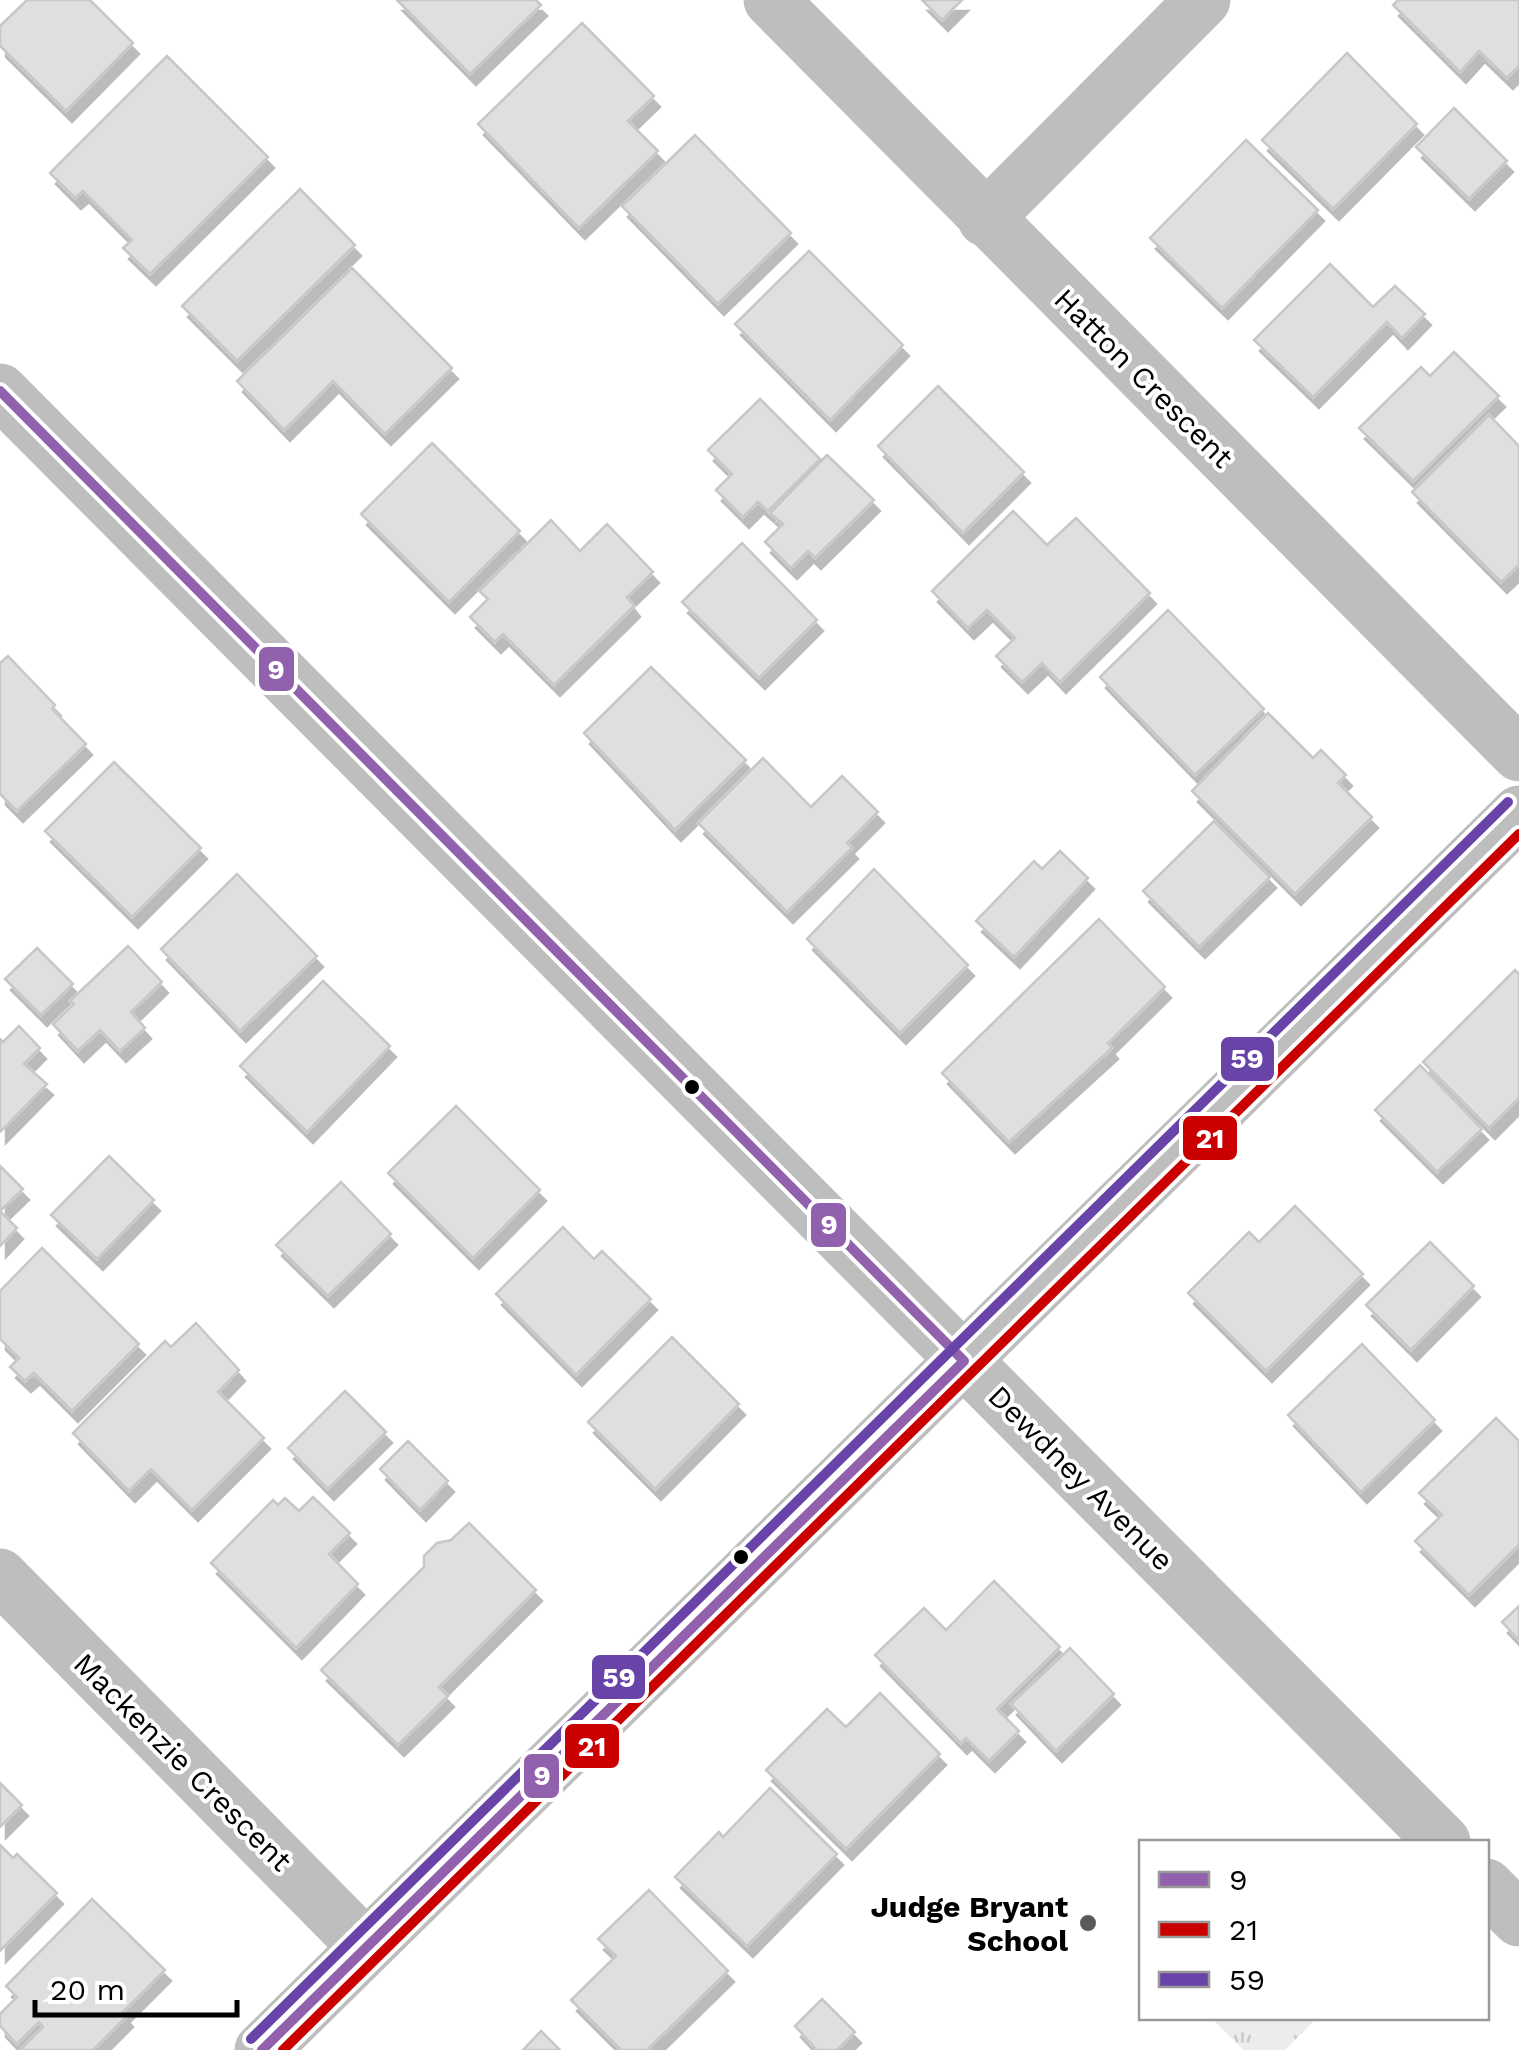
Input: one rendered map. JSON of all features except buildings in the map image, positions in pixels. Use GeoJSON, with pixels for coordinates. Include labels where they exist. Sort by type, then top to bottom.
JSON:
{"type":"FeatureCollection","features":[{"type":"Feature","properties":{"kind":"street","name":"Hatton Crescent"},"geometry":{"type":"LineString","coordinates":[[771,0],[1519,754]]}},
{"type":"Feature","properties":{"kind":"street"},"geometry":{"type":"LineString","coordinates":[[986,219],[1203,0]]}},
{"type":"Feature","properties":{"kind":"street","name":"Dewdney Avenue"},"geometry":{"type":"LineString","coordinates":[[0,391],[1441,1840]]}},
{"type":"Feature","properties":{"kind":"street"},"geometry":{"type":"LineString","coordinates":[[262,2050],[1519,812]]}},
{"type":"Feature","properties":{"kind":"street","name":"Mackenzie Crescent"},"geometry":{"type":"LineString","coordinates":[[0,1576],[366,1947]]}},
{"type":"Feature","properties":{"kind":"street"},"geometry":{"type":"LineString","coordinates":[[1489,1889],[1519,1919]]}},
{"type":"Feature","properties":{"kind":"green space"},"geometry":{"type":"Polygon","coordinates":[[[1213,2020],[1315,2020],[1285,2050],[1244,2050],[1213,2020]]]}},
{"type":"Feature","properties":{"kind":"transit line","name":"9"},"geometry":{"type":"LineString","coordinates":[[0,391],[964,1361],[262,2050]]}},
{"type":"Feature","properties":{"kind":"transit line","name":"59"},"geometry":{"type":"LineString","coordinates":[[251,2039],[1508,802]]}},
{"type":"Feature","properties":{"kind":"transit line","name":"21"},"geometry":{"type":"LineString","coordinates":[[283,2050],[1519,834]]}},
{"type":"Feature","properties":{"kind":"place","name":"Judge Bryant School"},"geometry":{"type":"Point","coordinates":[1088,1923]}}]}
